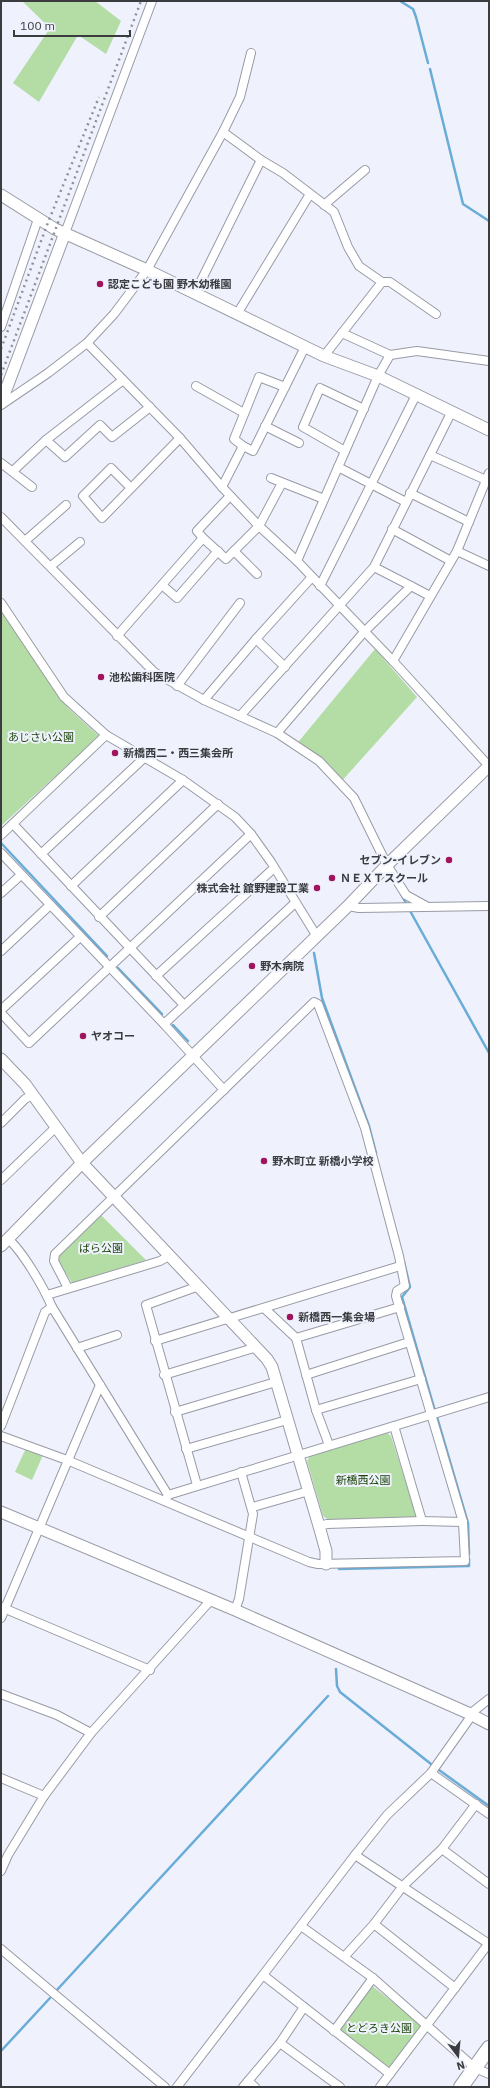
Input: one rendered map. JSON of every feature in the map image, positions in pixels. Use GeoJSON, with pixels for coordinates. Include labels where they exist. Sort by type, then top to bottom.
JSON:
{"type":"FeatureCollection","features":[{"type":"Feature","properties":{"kind":"highway"},"geometry":{"type":"LineString","coordinates":[[461,2087],[489,2048]]}},
{"type":"Feature","properties":{"kind":"street"},"geometry":{"type":"LineString","coordinates":[[1,404],[152,1]]}},
{"type":"Feature","properties":{"kind":"street"},"geometry":{"type":"LineString","coordinates":[[1,404],[48,373],[87,343],[114,314],[147,270],[223,132],[240,97],[251,53]]}},
{"type":"Feature","properties":{"kind":"street"},"geometry":{"type":"LineString","coordinates":[[223,132],[261,160],[283,173],[334,212],[348,247],[359,266],[382,282],[390,282],[436,314]]}},
{"type":"Feature","properties":{"kind":"street"},"geometry":{"type":"LineString","coordinates":[[196,293],[261,160]]}},
{"type":"Feature","properties":{"kind":"street"},"geometry":{"type":"LineString","coordinates":[[324,205],[365,170]]}},
{"type":"Feature","properties":{"kind":"street"},"geometry":{"type":"LineString","coordinates":[[237,314],[310,194]]}},
{"type":"Feature","properties":{"kind":"street"},"geometry":{"type":"LineString","coordinates":[[1,195],[38,219],[65,233],[196,293],[324,356],[378,376],[451,413],[489,430]]}},
{"type":"Feature","properties":{"kind":"street"},"geometry":{"type":"LineString","coordinates":[[1,327],[38,219]]}},
{"type":"Feature","properties":{"kind":"street"},"geometry":{"type":"LineString","coordinates":[[324,356],[382,282]]}},
{"type":"Feature","properties":{"kind":"street"},"geometry":{"type":"LineString","coordinates":[[342,333],[390,355],[418,351],[489,360]]}},
{"type":"Feature","properties":{"kind":"street"},"geometry":{"type":"LineString","coordinates":[[87,343],[180,438],[222,488],[259,526],[297,560],[320,586],[393,661],[489,766],[348,906],[316,935],[3,1240],[15,1246],[47,1295],[52,1307],[100,1385],[166,1498]]}},
{"type":"Feature","properties":{"kind":"street"},"geometry":{"type":"LineString","coordinates":[[285,387],[259,377],[234,440],[253,451],[265,426],[285,387],[305,347]]}},
{"type":"Feature","properties":{"kind":"street"},"geometry":{"type":"LineString","coordinates":[[297,560],[378,376],[390,355]]}},
{"type":"Feature","properties":{"kind":"street"},"geometry":{"type":"LineString","coordinates":[[13,471],[46,440],[123,380]]}},
{"type":"Feature","properties":{"kind":"street"},"geometry":{"type":"LineString","coordinates":[[196,386],[244,413]]}},
{"type":"Feature","properties":{"kind":"street"},"geometry":{"type":"LineString","coordinates":[[345,451],[303,427],[320,388],[364,409]]}},
{"type":"Feature","properties":{"kind":"street"},"geometry":{"type":"LineString","coordinates":[[320,586],[416,395]]}},
{"type":"Feature","properties":{"kind":"street"},"geometry":{"type":"LineString","coordinates":[[46,440],[65,457],[100,425],[112,438],[150,407]]}},
{"type":"Feature","properties":{"kind":"street"},"geometry":{"type":"LineString","coordinates":[[240,716],[374,567],[451,413]]}},
{"type":"Feature","properties":{"kind":"street"},"geometry":{"type":"LineString","coordinates":[[265,426],[299,443]]}},
{"type":"Feature","properties":{"kind":"street"},"geometry":{"type":"LineString","coordinates":[[131,488],[111,468],[83,496],[102,518],[180,438]]}},
{"type":"Feature","properties":{"kind":"street"},"geometry":{"type":"LineString","coordinates":[[222,488],[243,446]]}},
{"type":"Feature","properties":{"kind":"street"},"geometry":{"type":"LineString","coordinates":[[393,661],[457,551],[488,477],[430,455]]}},
{"type":"Feature","properties":{"kind":"street"},"geometry":{"type":"LineString","coordinates":[[1,463],[32,487]]}},
{"type":"Feature","properties":{"kind":"street"},"geometry":{"type":"LineString","coordinates":[[338,467],[406,502]]}},
{"type":"Feature","properties":{"kind":"street"},"geometry":{"type":"LineString","coordinates":[[270,478],[324,498]]}},
{"type":"Feature","properties":{"kind":"street"},"geometry":{"type":"LineString","coordinates":[[230,496],[197,531],[226,559],[259,526],[282,483]]}},
{"type":"Feature","properties":{"kind":"street"},"geometry":{"type":"LineString","coordinates":[[410,493],[469,522]]}},
{"type":"Feature","properties":{"kind":"street"},"geometry":{"type":"LineString","coordinates":[[26,541],[66,505]]}},
{"type":"Feature","properties":{"kind":"street"},"geometry":{"type":"LineString","coordinates":[[1,517],[154,672],[204,700],[277,733],[319,761],[354,798],[387,866],[406,895],[426,906]]}},
{"type":"Feature","properties":{"kind":"street"},"geometry":{"type":"LineString","coordinates":[[392,529],[451,562]]}},
{"type":"Feature","properties":{"kind":"street"},"geometry":{"type":"LineString","coordinates":[[117,636],[204,538]]}},
{"type":"Feature","properties":{"kind":"street"},"geometry":{"type":"LineString","coordinates":[[51,566],[80,542]]}},
{"type":"Feature","properties":{"kind":"street"},"geometry":{"type":"LineString","coordinates":[[234,551],[257,574]]}},
{"type":"Feature","properties":{"kind":"street"},"geometry":{"type":"LineString","coordinates":[[457,551],[489,566]]}},
{"type":"Feature","properties":{"kind":"street"},"geometry":{"type":"LineString","coordinates":[[162,585],[177,598],[218,552]]}},
{"type":"Feature","properties":{"kind":"street"},"geometry":{"type":"LineString","coordinates":[[374,567],[430,596]]}},
{"type":"Feature","properties":{"kind":"street"},"geometry":{"type":"LineString","coordinates":[[204,700],[312,577]]}},
{"type":"Feature","properties":{"kind":"street"},"geometry":{"type":"LineString","coordinates":[[277,733],[364,632],[410,586]]}},
{"type":"Feature","properties":{"kind":"street"},"geometry":{"type":"LineString","coordinates":[[1,603],[64,697],[106,735],[183,780],[236,817],[251,834],[316,935]]}},
{"type":"Feature","properties":{"kind":"street"},"geometry":{"type":"LineString","coordinates":[[177,686],[240,603]]}},
{"type":"Feature","properties":{"kind":"street"},"geometry":{"type":"LineString","coordinates":[[256,640],[285,667]]}},
{"type":"Feature","properties":{"kind":"street"},"geometry":{"type":"LineString","coordinates":[[1,835],[106,735]]}},
{"type":"Feature","properties":{"kind":"street"},"geometry":{"type":"LineString","coordinates":[[41,854],[144,758]]}},
{"type":"Feature","properties":{"kind":"street"},"geometry":{"type":"LineString","coordinates":[[70,886],[183,780]]}},
{"type":"Feature","properties":{"kind":"street"},"geometry":{"type":"LineString","coordinates":[[99,917],[218,804]]}},
{"type":"Feature","properties":{"kind":"street"},"geometry":{"type":"LineString","coordinates":[[13,824],[99,917],[184,1005]]}},
{"type":"Feature","properties":{"kind":"street"},"geometry":{"type":"LineString","coordinates":[[80,937],[1,1011],[29,1042],[251,834]]}},
{"type":"Feature","properties":{"kind":"street"},"geometry":{"type":"LineString","coordinates":[[1,853],[80,937],[110,966],[224,1090]]}},
{"type":"Feature","properties":{"kind":"street"},"geometry":{"type":"LineString","coordinates":[[156,976],[274,868]]}},
{"type":"Feature","properties":{"kind":"street"},"geometry":{"type":"LineString","coordinates":[[1,893],[21,875]]}},
{"type":"Feature","properties":{"kind":"street"},"geometry":{"type":"LineString","coordinates":[[164,1024],[295,903]]}},
{"type":"Feature","properties":{"kind":"street"},"geometry":{"type":"LineString","coordinates":[[1,951],[50,905]]}},
{"type":"Feature","properties":{"kind":"street"},"geometry":{"type":"LineString","coordinates":[[348,906],[359,908],[489,906]]}},
{"type":"Feature","properties":{"kind":"street"},"geometry":{"type":"LineString","coordinates":[[1,1436],[166,1498],[310,1562],[326,1564],[465,1561],[463,1522],[396,1293],[405,1286],[405,1283],[365,1128],[318,1004],[314,1002],[55,1254],[54,1261],[68,1288]]}},
{"type":"Feature","properties":{"kind":"street"},"geometry":{"type":"LineString","coordinates":[[3,1065],[32,1095],[82,1163],[257,1347],[272,1367],[319,1526],[326,1552],[326,1564]]}},
{"type":"Feature","properties":{"kind":"street"},"geometry":{"type":"LineString","coordinates":[[1,1123],[25,1099],[32,1095]]}},
{"type":"Feature","properties":{"kind":"street"},"geometry":{"type":"LineString","coordinates":[[1,1180],[55,1128]]}},
{"type":"Feature","properties":{"kind":"street"},"geometry":{"type":"LineString","coordinates":[[47,1295],[160,1261],[169,1256]]}},
{"type":"Feature","properties":{"kind":"street"},"geometry":{"type":"LineString","coordinates":[[155,1341],[400,1266]]}},
{"type":"Feature","properties":{"kind":"street"},"geometry":{"type":"LineString","coordinates":[[197,1485],[164,1375],[146,1305],[199,1286]]}},
{"type":"Feature","properties":{"kind":"street"},"geometry":{"type":"LineString","coordinates":[[1,1426],[45,1312],[52,1307]]}},
{"type":"Feature","properties":{"kind":"street"},"geometry":{"type":"LineString","coordinates":[[296,1338],[400,1307]]}},
{"type":"Feature","properties":{"kind":"street"},"geometry":{"type":"LineString","coordinates":[[264,1308],[296,1338],[316,1410],[328,1445]]}},
{"type":"Feature","properties":{"kind":"street"},"geometry":{"type":"LineString","coordinates":[[77,1348],[117,1335]]}},
{"type":"Feature","properties":{"kind":"street"},"geometry":{"type":"LineString","coordinates":[[306,1375],[410,1342]]}},
{"type":"Feature","properties":{"kind":"street"},"geometry":{"type":"LineString","coordinates":[[164,1375],[257,1347]]}},
{"type":"Feature","properties":{"kind":"street"},"geometry":{"type":"LineString","coordinates":[[316,1410],[421,1380]]}},
{"type":"Feature","properties":{"kind":"street"},"geometry":{"type":"LineString","coordinates":[[176,1412],[276,1382]]}},
{"type":"Feature","properties":{"kind":"street"},"geometry":{"type":"LineString","coordinates":[[1,1618],[3,1608],[100,1385]]}},
{"type":"Feature","properties":{"kind":"street"},"geometry":{"type":"LineString","coordinates":[[166,1498],[197,1485],[489,1397]]}},
{"type":"Feature","properties":{"kind":"street"},"geometry":{"type":"LineString","coordinates":[[186,1449],[287,1420]]}},
{"type":"Feature","properties":{"kind":"street"},"geometry":{"type":"LineString","coordinates":[[394,1426],[422,1521]]}},
{"type":"Feature","properties":{"kind":"street"},"geometry":{"type":"LineString","coordinates":[[235,1610],[239,1599],[253,1514],[253,1508],[242,1472]]}},
{"type":"Feature","properties":{"kind":"street"},"geometry":{"type":"LineString","coordinates":[[253,1508],[309,1491]]}},
{"type":"Feature","properties":{"kind":"street"},"geometry":{"type":"LineString","coordinates":[[1,1512],[212,1600],[471,1714],[489,1724]]}},
{"type":"Feature","properties":{"kind":"street"},"geometry":{"type":"LineString","coordinates":[[319,1526],[327,1524],[422,1521],[463,1522]]}},
{"type":"Feature","properties":{"kind":"street"},"geometry":{"type":"LineString","coordinates":[[2,1866],[44,1796],[91,1733],[150,1670],[212,1600]]}},
{"type":"Feature","properties":{"kind":"street"},"geometry":{"type":"LineString","coordinates":[[3,1608],[150,1670]]}},
{"type":"Feature","properties":{"kind":"street"},"geometry":{"type":"LineString","coordinates":[[1,1694],[56,1715],[91,1733]]}},
{"type":"Feature","properties":{"kind":"street"},"geometry":{"type":"LineString","coordinates":[[177,2087],[387,1815],[431,1773],[471,1714],[489,1699]]}},
{"type":"Feature","properties":{"kind":"street"},"geometry":{"type":"LineString","coordinates":[[431,1773],[489,1814]]}},
{"type":"Feature","properties":{"kind":"street"},"geometry":{"type":"LineString","coordinates":[[1,1778],[44,1796]]}},
{"type":"Feature","properties":{"kind":"street"},"geometry":{"type":"LineString","coordinates":[[345,1956],[374,1924],[403,1886],[442,1849],[476,1804]]}},
{"type":"Feature","properties":{"kind":"street"},"geometry":{"type":"LineString","coordinates":[[442,1849],[489,1884]]}},
{"type":"Feature","properties":{"kind":"street"},"geometry":{"type":"LineString","coordinates":[[355,1855],[489,1943],[380,2087]]}},
{"type":"Feature","properties":{"kind":"street"},"geometry":{"type":"LineString","coordinates":[[374,1924],[455,1988]]}},
{"type":"Feature","properties":{"kind":"street"},"geometry":{"type":"LineString","coordinates":[[301,1926],[345,1956],[373,1978],[428,2024],[476,2068],[489,2074]]}},
{"type":"Feature","properties":{"kind":"street"},"geometry":{"type":"LineString","coordinates":[[1,1949],[166,2087]]}},
{"type":"Feature","properties":{"kind":"street"},"geometry":{"type":"LineString","coordinates":[[263,1975],[390,2074]]}},
{"type":"Feature","properties":{"kind":"street"},"geometry":{"type":"LineString","coordinates":[[334,2031],[373,1978]]}},
{"type":"Feature","properties":{"kind":"street"},"geometry":{"type":"LineString","coordinates":[[255,2087],[246,2084],[280,2043],[304,2007]]}},
{"type":"Feature","properties":{"kind":"street"},"geometry":{"type":"LineString","coordinates":[[280,2043],[340,2087]]}},
{"type":"Feature","properties":{"kind":"green space"},"geometry":{"type":"Polygon","coordinates":[[[22,1],[95,1],[121,21],[106,54],[78,35],[39,102],[13,83],[50,28],[22,1]]]}},
{"type":"Feature","properties":{"kind":"green space","name":"あじさい公園"},"geometry":{"type":"Polygon","coordinates":[[[1,611],[68,708],[99,736],[1,826],[1,611]]]}},
{"type":"Feature","properties":{"kind":"green space"},"geometry":{"type":"Polygon","coordinates":[[[375,649],[417,697],[340,783],[295,746],[375,649]]]}},
{"type":"Feature","properties":{"kind":"green space","name":"ばら公園"},"geometry":{"type":"Polygon","coordinates":[[[101,1215],[146,1260],[72,1283],[58,1261],[58,1255],[101,1215]]]}},
{"type":"Feature","properties":{"kind":"green space","name":"新橋西公園"},"geometry":{"type":"Polygon","coordinates":[[[386,1432],[391,1436],[417,1518],[330,1521],[323,1516],[307,1461],[311,1454],[386,1432]]]}},
{"type":"Feature","properties":{"kind":"green space"},"geometry":{"type":"Polygon","coordinates":[[[26,1448],[43,1455],[32,1480],[15,1472],[26,1448]]]}},
{"type":"Feature","properties":{"kind":"green space","name":"とどろき公園"},"geometry":{"type":"Polygon","coordinates":[[[371,1985],[423,2026],[390,2072],[337,2031],[371,1985]]]}},
{"type":"Feature","properties":{"kind":"waterway"},"geometry":{"type":"LineString","coordinates":[[400,1],[413,9],[428,63]]}},
{"type":"Feature","properties":{"kind":"waterway"},"geometry":{"type":"LineString","coordinates":[[430,69],[463,204],[489,221]]}},
{"type":"Feature","properties":{"kind":"waterway"},"geometry":{"type":"LineString","coordinates":[[1,843],[107,956]]}},
{"type":"Feature","properties":{"kind":"waterway"},"geometry":{"type":"LineString","coordinates":[[401,894],[407,905]]}},
{"type":"Feature","properties":{"kind":"waterway"},"geometry":{"type":"LineString","coordinates":[[409,909],[489,1053]]}},
{"type":"Feature","properties":{"kind":"waterway"},"geometry":{"type":"LineString","coordinates":[[314,953],[322,998],[369,1126],[376,1153]]}},
{"type":"Feature","properties":{"kind":"waterway"},"geometry":{"type":"LineString","coordinates":[[118,968],[162,1014]]}},
{"type":"Feature","properties":{"kind":"waterway"},"geometry":{"type":"LineString","coordinates":[[173,1025],[188,1041]]}},
{"type":"Feature","properties":{"kind":"waterway"},"geometry":{"type":"LineString","coordinates":[[404,1262],[410,1287],[402,1297],[435,1411]]}},
{"type":"Feature","properties":{"kind":"waterway"},"geometry":{"type":"LineString","coordinates":[[437,1417],[468,1523],[469,1554]]}},
{"type":"Feature","properties":{"kind":"waterway"},"geometry":{"type":"LineString","coordinates":[[339,1569],[469,1566],[469,1559]]}},
{"type":"Feature","properties":{"kind":"waterway"},"geometry":{"type":"LineString","coordinates":[[336,1669],[337,1686],[340,1692],[431,1764]]}},
{"type":"Feature","properties":{"kind":"waterway"},"geometry":{"type":"LineString","coordinates":[[56,1991],[328,1696]]}},
{"type":"Feature","properties":{"kind":"waterway"},"geometry":{"type":"LineString","coordinates":[[439,1770],[489,1806]]}},
{"type":"Feature","properties":{"kind":"waterway"},"geometry":{"type":"LineString","coordinates":[[1,2051],[50,1998]]}},
{"type":"Feature","properties":{"kind":"railway"},"geometry":{"type":"LineString","coordinates":[[1,375],[141,1]]}},
{"type":"Feature","properties":{"kind":"railway"},"geometry":{"type":"LineString","coordinates":[[1,349],[47,225],[99,97]]}},
{"type":"Feature","properties":{"kind":"place","name":"認定こども園 野木幼稚園"},"geometry":{"type":"Point","coordinates":[100,284]}},
{"type":"Feature","properties":{"kind":"place","name":"池松歯科医院"},"geometry":{"type":"Point","coordinates":[101,677]}},
{"type":"Feature","properties":{"kind":"place","name":"新橋西二・西三集会所"},"geometry":{"type":"Point","coordinates":[115,753]}},
{"type":"Feature","properties":{"kind":"place","name":"セブン-イレブン"},"geometry":{"type":"Point","coordinates":[449,860]}},
{"type":"Feature","properties":{"kind":"place","name":"ＮＥＸＴスクール"},"geometry":{"type":"Point","coordinates":[332,878]}},
{"type":"Feature","properties":{"kind":"place","name":"株式会社 舘野建設工業"},"geometry":{"type":"Point","coordinates":[317,888]}},
{"type":"Feature","properties":{"kind":"place","name":"野木病院"},"geometry":{"type":"Point","coordinates":[252,966]}},
{"type":"Feature","properties":{"kind":"place","name":"ヤオコー"},"geometry":{"type":"Point","coordinates":[83,1036]}},
{"type":"Feature","properties":{"kind":"place","name":"野木町立 新橋小学校"},"geometry":{"type":"Point","coordinates":[264,1161]}},
{"type":"Feature","properties":{"kind":"place","name":"新橋西一集会場"},"geometry":{"type":"Point","coordinates":[290,1317]}}]}
